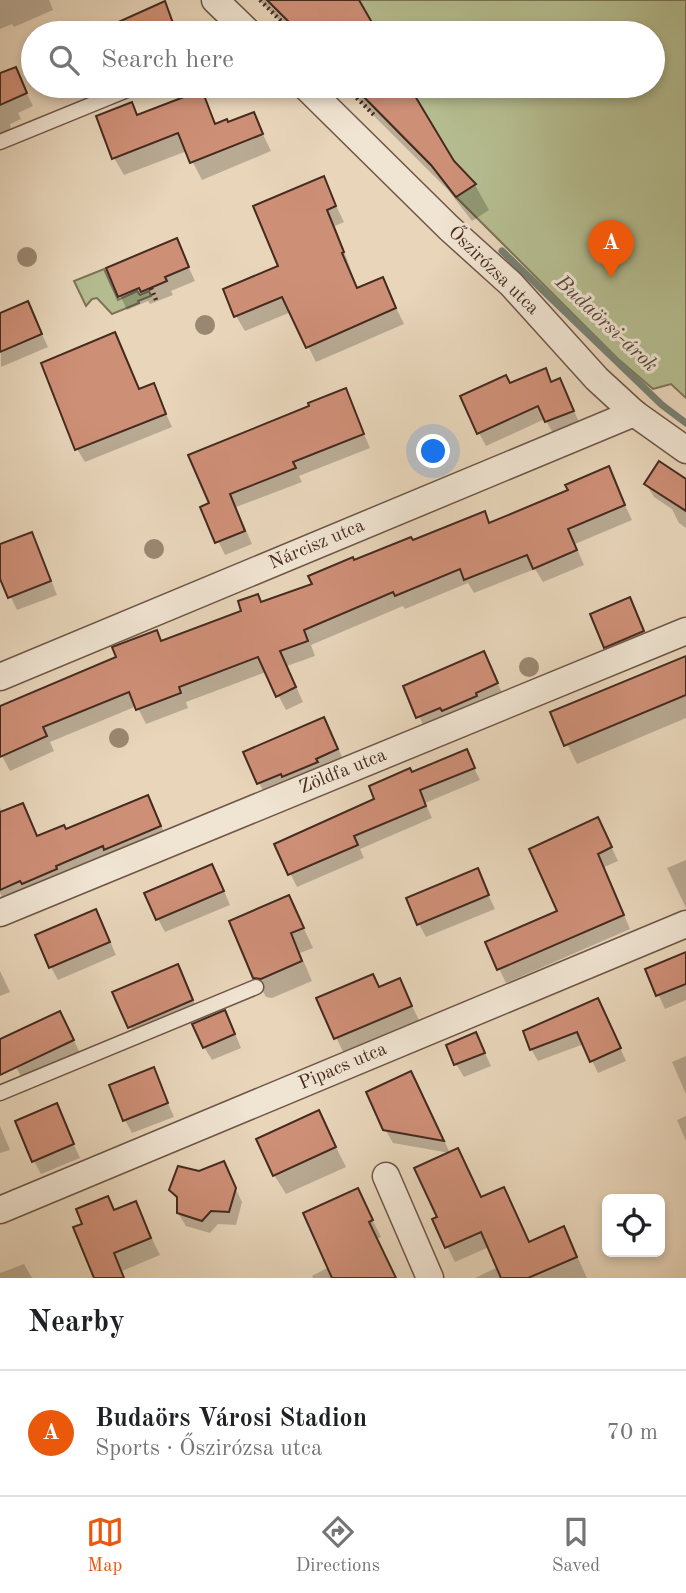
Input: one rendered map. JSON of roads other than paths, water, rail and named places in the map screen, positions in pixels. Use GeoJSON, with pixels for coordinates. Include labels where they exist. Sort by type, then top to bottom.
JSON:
{"type":"FeatureCollection","features":[{"type":"Feature","properties":{"kind":"street"},"geometry":{"type":"LineString","coordinates":[[215,0],[237,21]]}},
{"type":"Feature","properties":{"kind":"street","name":"Őszirózsa utca"},"geometry":{"type":"LineString","coordinates":[[317,98],[449,228],[511,284],[597,379],[634,413],[686,450]]}},
{"type":"Feature","properties":{"kind":"street","name":"Nárcisz utca"},"geometry":{"type":"LineString","coordinates":[[0,677],[634,413]]}},
{"type":"Feature","properties":{"kind":"street","name":"Zöldfa utca"},"geometry":{"type":"LineString","coordinates":[[0,913],[686,631]]}},
{"type":"Feature","properties":{"kind":"street","name":"Pipacs utca"},"geometry":{"type":"LineString","coordinates":[[0,1210],[686,924]]}},
{"type":"Feature","properties":{"kind":"street"},"geometry":{"type":"LineString","coordinates":[[386,1176],[429,1278]]}},
{"type":"Feature","properties":{"kind":"lane"},"geometry":{"type":"LineString","coordinates":[[0,142],[108,98]]}},
{"type":"Feature","properties":{"kind":"lane"},"geometry":{"type":"LineString","coordinates":[[0,1093],[256,987]]}},
{"type":"Feature","properties":{"kind":"waterway","name":"Budaörsi-árok"},"geometry":{"type":"LineString","coordinates":[[502,251],[662,405],[686,423]]}},
{"type":"Feature","properties":{"kind":"place","name":"Budaörs Városi Stadion"},"geometry":{"type":"Point","coordinates":[611,278]}}]}
